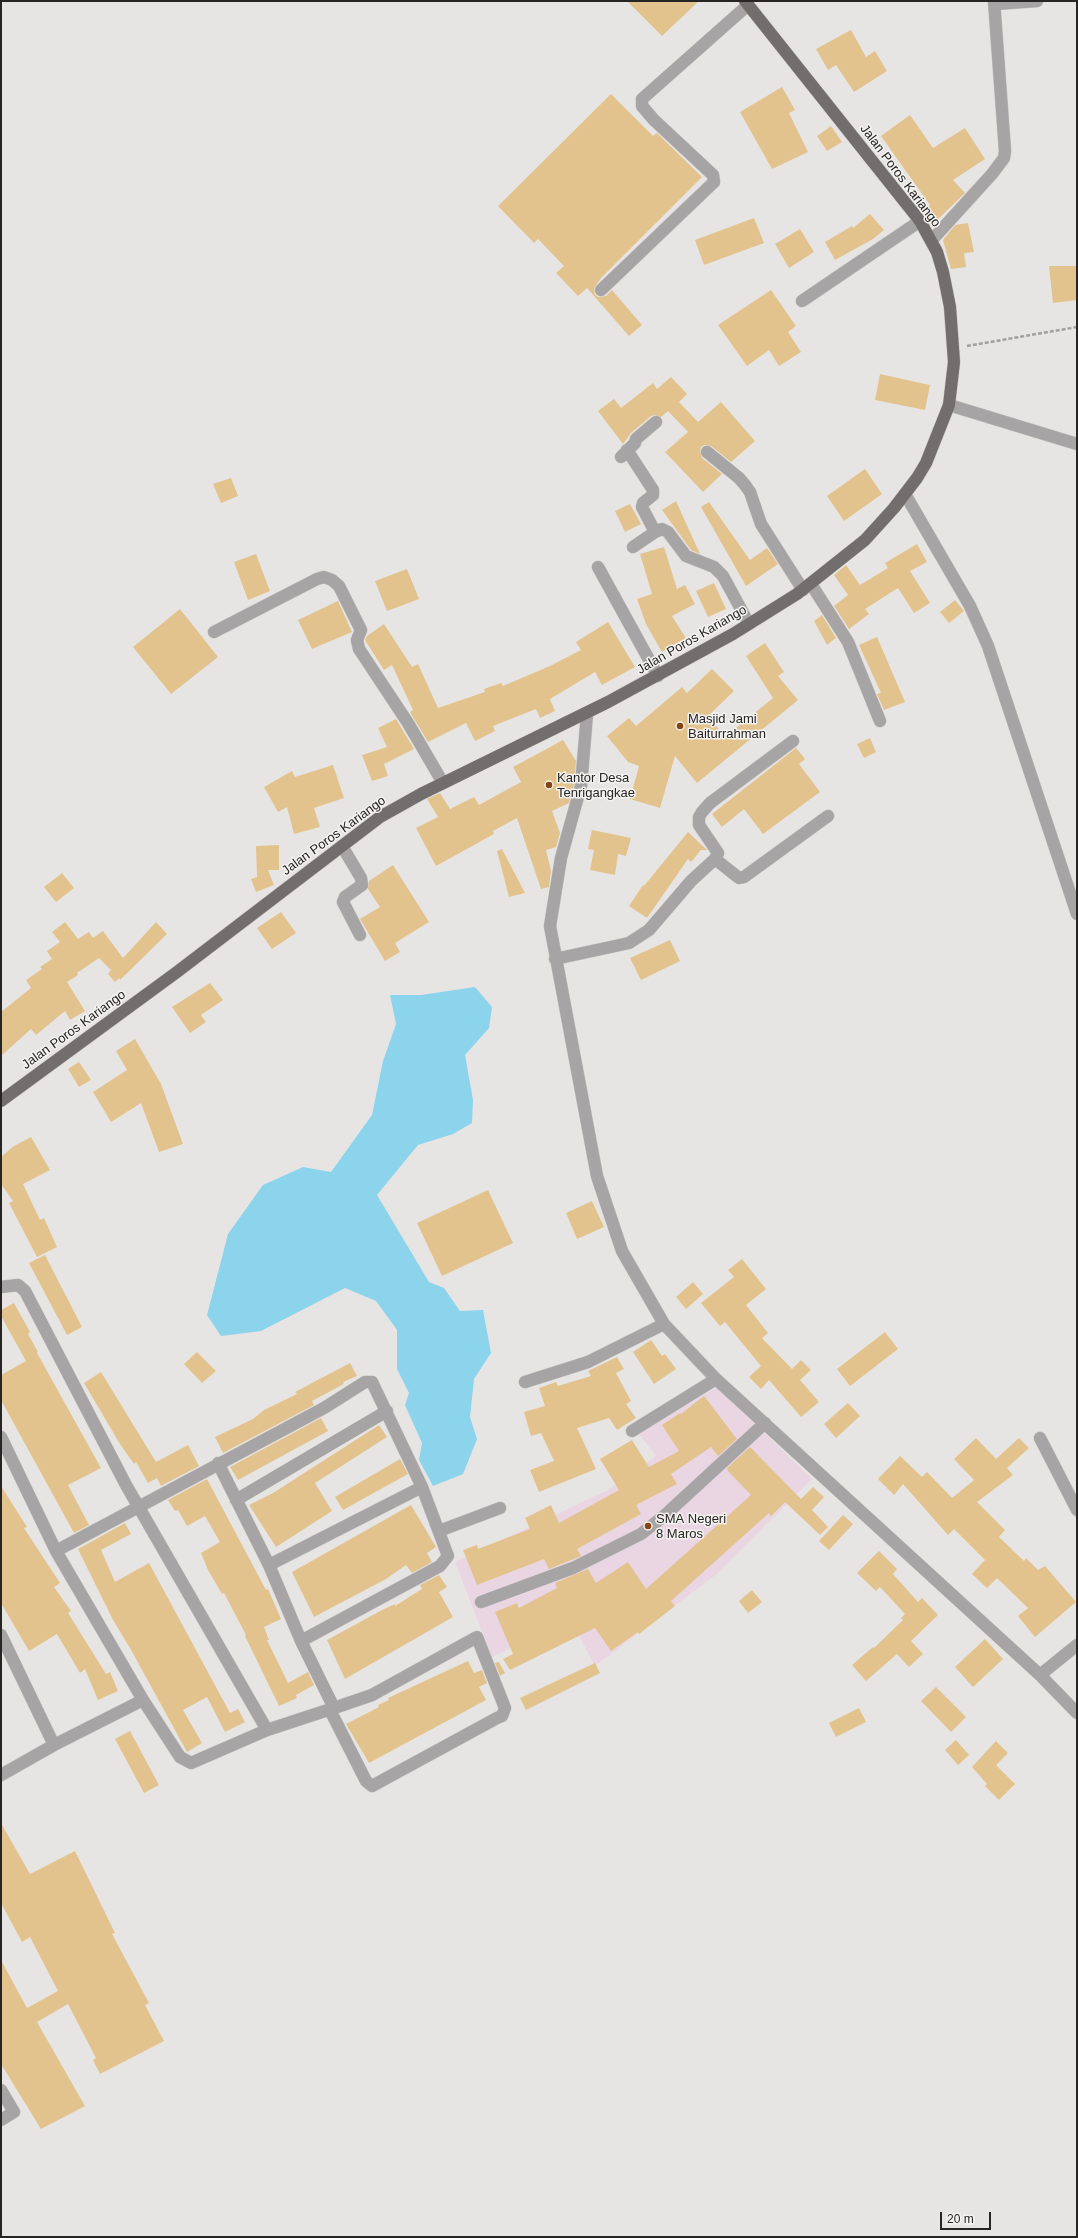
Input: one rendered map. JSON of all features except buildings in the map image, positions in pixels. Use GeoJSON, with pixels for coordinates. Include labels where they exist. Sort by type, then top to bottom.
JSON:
{"type":"FeatureCollection","features":[{"type":"Feature","properties":{"kind":"main road","name":"Jalan Poros Kariango"},"geometry":{"type":"LineString","coordinates":[[1,1101],[177,972],[380,818],[443,783],[587,714],[658,676],[749,624],[807,587],[865,540],[905,494],[926,463],[949,405],[954,348],[947,288],[932,240],[920,221],[747,3]]}},
{"type":"Feature","properties":{"kind":"street"},"geometry":{"type":"LineString","coordinates":[[932,240],[998,167],[1006,151],[995,3],[1037,1]]}},
{"type":"Feature","properties":{"kind":"street"},"geometry":{"type":"LineString","coordinates":[[602,290],[714,182],[713,176],[654,120],[642,106],[642,99],[747,3]]}},
{"type":"Feature","properties":{"kind":"street"},"geometry":{"type":"LineString","coordinates":[[802,302],[920,221]]}},
{"type":"Feature","properties":{"kind":"street"},"geometry":{"type":"LineString","coordinates":[[949,405],[1077,444]]}},
{"type":"Feature","properties":{"kind":"street"},"geometry":{"type":"LineString","coordinates":[[655,532],[642,507],[643,503],[653,495],[653,490],[624,454],[656,422]]}},
{"type":"Feature","properties":{"kind":"street"},"geometry":{"type":"LineString","coordinates":[[707,452],[739,478],[747,488],[760,524],[848,642],[880,721]]}},
{"type":"Feature","properties":{"kind":"street"},"geometry":{"type":"LineString","coordinates":[[905,494],[970,606],[985,640],[1077,914]]}},
{"type":"Feature","properties":{"kind":"street"},"geometry":{"type":"LineString","coordinates":[[633,547],[655,532],[662,529],[668,532],[686,556],[714,567],[723,576],[749,624]]}},
{"type":"Feature","properties":{"kind":"street"},"geometry":{"type":"LineString","coordinates":[[598,567],[658,676]]}},
{"type":"Feature","properties":{"kind":"street"},"geometry":{"type":"LineString","coordinates":[[214,632],[317,579],[324,577],[332,580],[339,586],[361,630],[358,640],[359,649],[408,723],[443,783]]}},
{"type":"Feature","properties":{"kind":"street"},"geometry":{"type":"LineString","coordinates":[[587,714],[581,786],[561,858],[550,926],[597,1176],[622,1251],[664,1324],[716,1379],[1040,1675],[1077,1714]]}},
{"type":"Feature","properties":{"kind":"street"},"geometry":{"type":"LineString","coordinates":[[555,959],[618,946],[640,937],[691,881],[715,859],[718,853],[699,825],[699,817],[702,812],[710,803],[793,741]]}},
{"type":"Feature","properties":{"kind":"street"},"geometry":{"type":"LineString","coordinates":[[715,859],[739,878],[744,877],[828,816]]}},
{"type":"Feature","properties":{"kind":"street"},"geometry":{"type":"LineString","coordinates":[[342,846],[362,878],[362,885],[346,897],[343,902],[360,935]]}},
{"type":"Feature","properties":{"kind":"street"},"geometry":{"type":"LineString","coordinates":[[1,1287],[18,1285],[25,1291],[139,1506],[267,1730]]}},
{"type":"Feature","properties":{"kind":"street"},"geometry":{"type":"LineString","coordinates":[[525,1382],[588,1362],[664,1324]]}},
{"type":"Feature","properties":{"kind":"street"},"geometry":{"type":"LineString","coordinates":[[632,1431],[716,1379]]}},
{"type":"Feature","properties":{"kind":"street"},"geometry":{"type":"LineString","coordinates":[[56,1551],[218,1463],[324,1408],[365,1382],[372,1382],[422,1487],[448,1556],[440,1566],[301,1640]]}},
{"type":"Feature","properties":{"kind":"street"},"geometry":{"type":"LineString","coordinates":[[236,1500],[387,1411]]}},
{"type":"Feature","properties":{"kind":"street"},"geometry":{"type":"LineString","coordinates":[[481,1602],[573,1568],[641,1534],[664,1516],[765,1423]]}},
{"type":"Feature","properties":{"kind":"street"},"geometry":{"type":"LineString","coordinates":[[1,1436],[56,1551],[143,1700],[180,1757],[187,1763],[195,1762],[267,1730],[332,1709],[372,1696],[477,1637],[505,1708],[502,1716],[372,1786],[366,1781],[332,1709],[301,1640],[269,1565],[218,1463]]}},
{"type":"Feature","properties":{"kind":"street"},"geometry":{"type":"LineString","coordinates":[[1040,1438],[1077,1510]]}},
{"type":"Feature","properties":{"kind":"street"},"geometry":{"type":"LineString","coordinates":[[269,1565],[422,1487]]}},
{"type":"Feature","properties":{"kind":"street"},"geometry":{"type":"LineString","coordinates":[[439,1531],[500,1508]]}},
{"type":"Feature","properties":{"kind":"street"},"geometry":{"type":"LineString","coordinates":[[1,1635],[54,1746]]}},
{"type":"Feature","properties":{"kind":"street"},"geometry":{"type":"LineString","coordinates":[[1040,1675],[1077,1645]]}},
{"type":"Feature","properties":{"kind":"street"},"geometry":{"type":"LineString","coordinates":[[1,1775],[143,1700]]}},
{"type":"Feature","properties":{"kind":"street"},"geometry":{"type":"LineString","coordinates":[[1,2090],[14,2112],[1,2120]]}},
{"type":"Feature","properties":{"kind":"path"},"geometry":{"type":"LineString","coordinates":[[954,348],[1077,328]]}},
{"type":"Feature","properties":{"kind":"shaded area","name":"SMA Negeri 8 Maros"},"geometry":{"type":"Polygon","coordinates":[[[717,1387],[812,1479],[718,1573],[595,1666],[570,1619],[492,1657],[455,1562],[608,1490],[656,1456],[639,1434],[717,1387]]]}},
{"type":"Feature","properties":{"kind":"water"},"geometry":{"type":"Polygon","coordinates":[[[475,987],[492,1007],[489,1028],[465,1055],[473,1100],[472,1123],[453,1134],[418,1145],[377,1195],[429,1282],[444,1288],[460,1311],[483,1310],[491,1353],[474,1379],[470,1417],[477,1439],[463,1474],[433,1486],[419,1460],[422,1443],[405,1405],[409,1393],[397,1369],[397,1330],[376,1301],[345,1288],[261,1331],[221,1336],[207,1315],[228,1234],[263,1185],[303,1167],[331,1172],[372,1115],[383,1061],[396,1024],[390,995],[421,995],[475,987]]]}},
{"type":"Feature","properties":{"kind":"place","name":"Masjid Jami Baiturrahman"},"geometry":{"type":"Point","coordinates":[680,726]}},
{"type":"Feature","properties":{"kind":"place","name":"Kantor Desa Tenrigangkae"},"geometry":{"type":"Point","coordinates":[549,785]}},
{"type":"Feature","properties":{"kind":"place","name":"SMA Negeri 8 Maros"},"geometry":{"type":"Point","coordinates":[648,1526]}}]}
